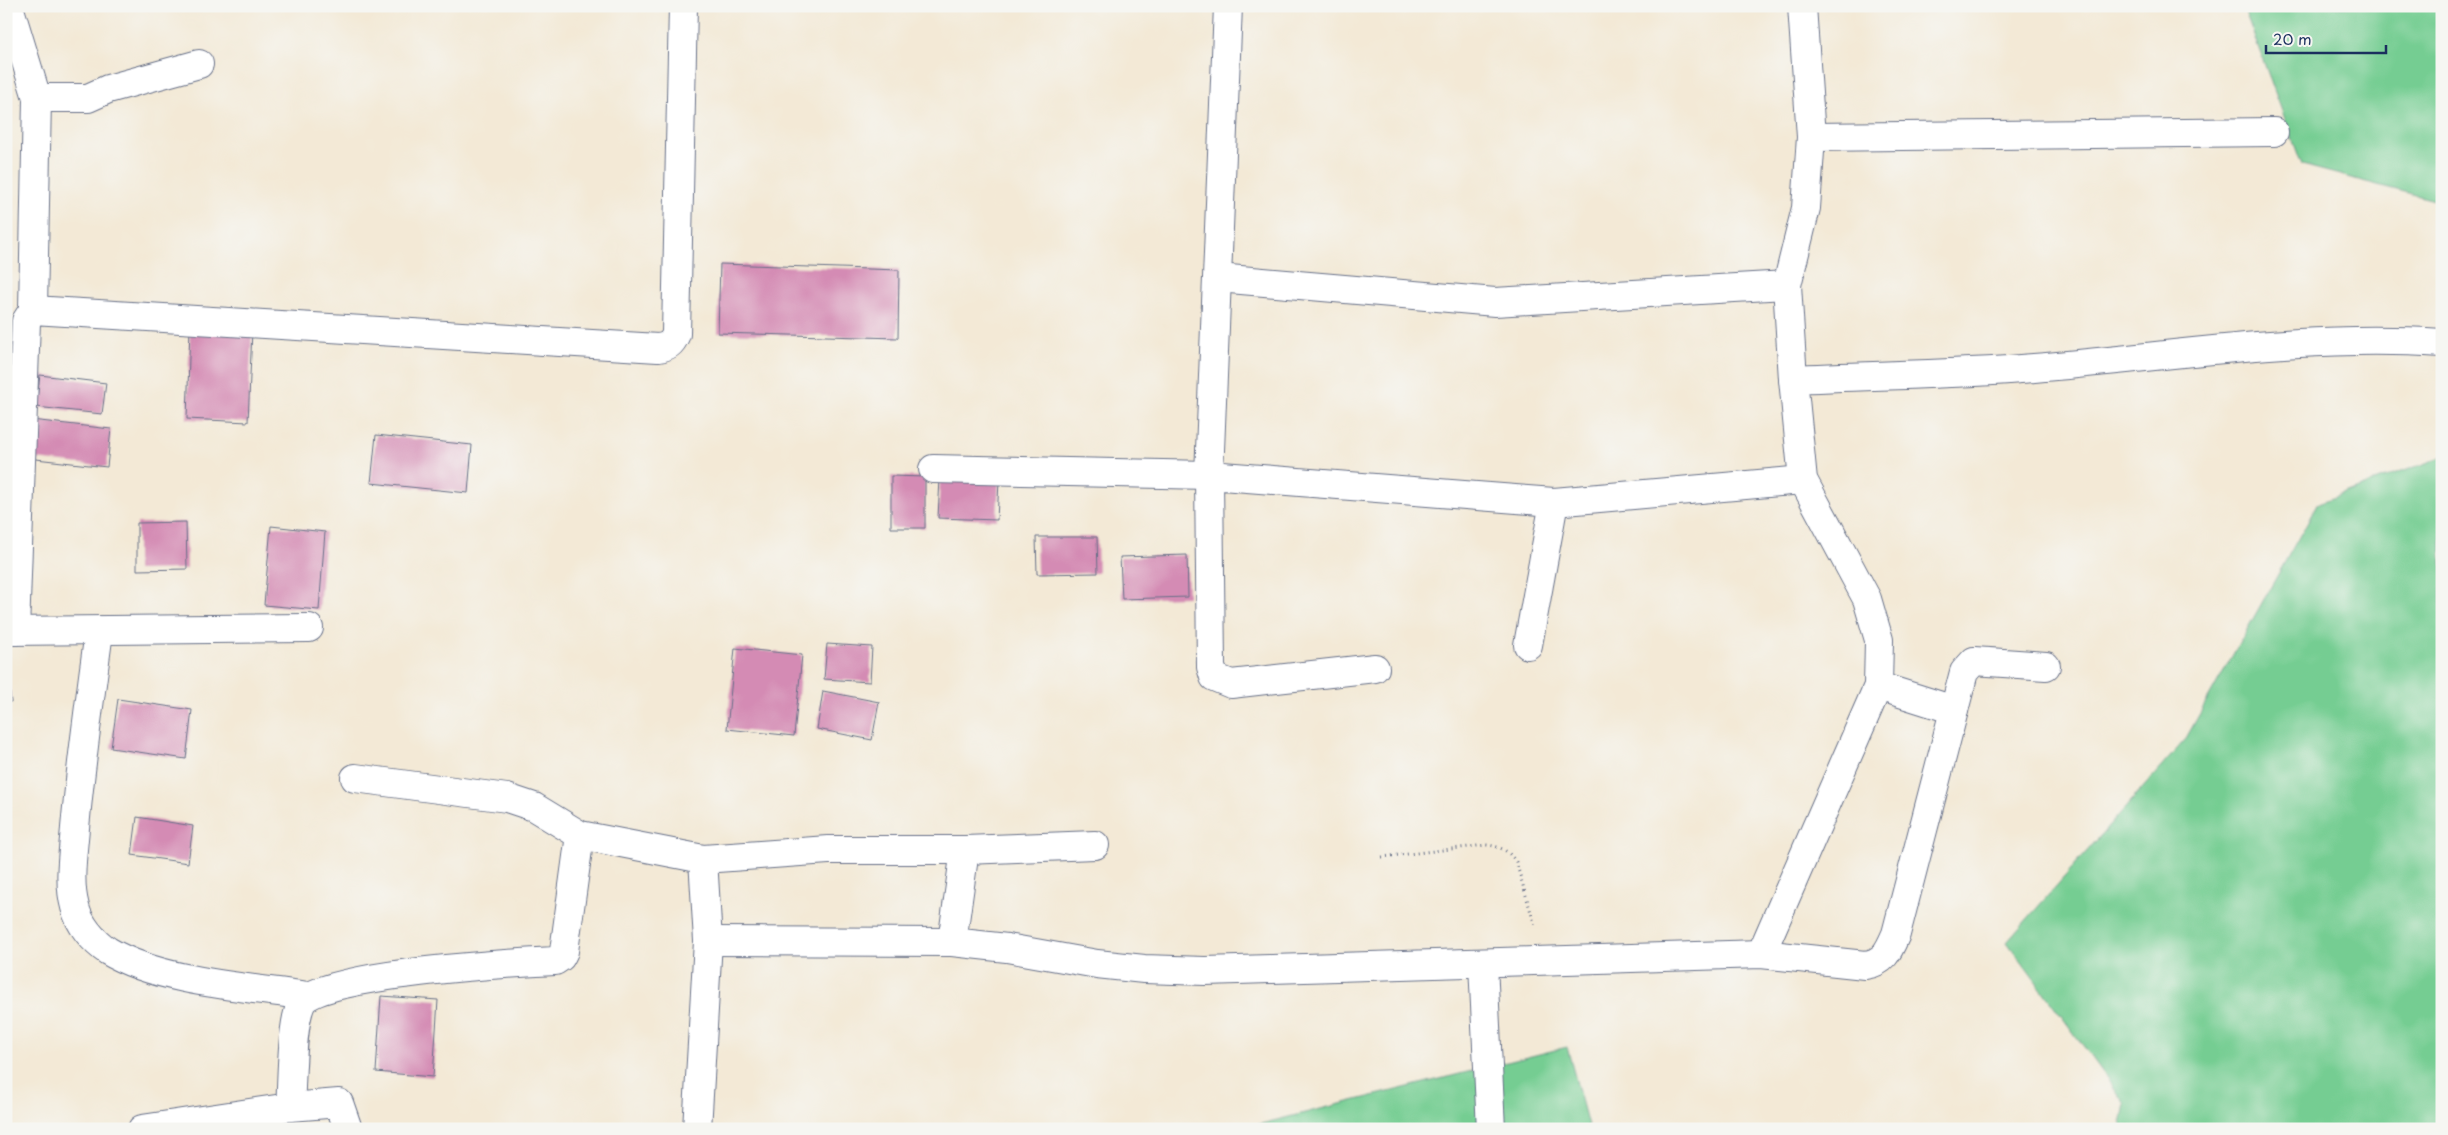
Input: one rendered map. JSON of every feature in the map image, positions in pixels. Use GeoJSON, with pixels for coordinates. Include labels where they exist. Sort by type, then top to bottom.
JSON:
{"type":"FeatureCollection","features":[{"type":"Feature","properties":{"kind":"street"},"geometry":{"type":"LineString","coordinates":[[9,6],[37,98],[33,310],[26,321],[15,384],[10,631],[99,632],[308,628]]}},
{"type":"Feature","properties":{"kind":"street"},"geometry":{"type":"LineString","coordinates":[[33,310],[658,348],[668,345],[676,334],[683,6]]}},
{"type":"Feature","properties":{"kind":"street"},"geometry":{"type":"LineString","coordinates":[[1228,6],[1209,475],[1211,667],[1214,677],[1231,684],[1375,668]]}},
{"type":"Feature","properties":{"kind":"street"},"geometry":{"type":"LineString","coordinates":[[1760,954],[1878,686],[1879,640],[1867,599],[1803,480],[1792,379],[1787,285],[1806,208],[1811,137],[1802,6]]}},
{"type":"Feature","properties":{"kind":"street"},"geometry":{"type":"LineString","coordinates":[[37,98],[88,98],[108,89],[199,64]]}},
{"type":"Feature","properties":{"kind":"street"},"geometry":{"type":"LineString","coordinates":[[1811,137],[2274,132]]}},
{"type":"Feature","properties":{"kind":"street"},"geometry":{"type":"LineString","coordinates":[[1218,278],[1495,302],[1787,285]]}},
{"type":"Feature","properties":{"kind":"street"},"geometry":{"type":"LineString","coordinates":[[1792,379],[2032,368],[2294,344],[2389,340],[2442,344]]}},
{"type":"Feature","properties":{"kind":"street"},"geometry":{"type":"LineString","coordinates":[[933,469],[1209,475],[1554,502],[1803,480]]}},
{"type":"Feature","properties":{"kind":"street"},"geometry":{"type":"LineString","coordinates":[[1528,645],[1554,502]]}},
{"type":"Feature","properties":{"kind":"street"},"geometry":{"type":"LineString","coordinates":[[99,632],[80,774],[72,868],[74,905],[78,919],[92,938],[107,950],[131,962],[153,970],[194,979],[307,996],[342,985],[402,974],[555,961],[561,957],[564,951],[580,834]]}},
{"type":"Feature","properties":{"kind":"street"},"geometry":{"type":"LineString","coordinates":[[708,941],[952,942],[1007,948],[1097,964],[1153,970],[1225,971],[1760,954],[1865,965],[1875,964],[1887,953],[1896,934],[1964,672],[1974,661],[2046,666]]}},
{"type":"Feature","properties":{"kind":"street"},"geometry":{"type":"LineString","coordinates":[[1878,686],[1954,710]]}},
{"type":"Feature","properties":{"kind":"street"},"geometry":{"type":"LineString","coordinates":[[355,778],[521,802],[580,834],[703,859],[828,850],[965,850],[1056,844],[1095,845]]}},
{"type":"Feature","properties":{"kind":"street"},"geometry":{"type":"LineString","coordinates":[[952,942],[965,850]]}},
{"type":"Feature","properties":{"kind":"street"},"geometry":{"type":"LineString","coordinates":[[696,1129],[708,941],[703,859]]}},
{"type":"Feature","properties":{"kind":"street"},"geometry":{"type":"LineString","coordinates":[[1483,964],[1491,1129]]}},
{"type":"Feature","properties":{"kind":"street"},"geometry":{"type":"LineString","coordinates":[[290,1108],[297,1016],[307,996]]}},
{"type":"Feature","properties":{"kind":"street"},"geometry":{"type":"LineString","coordinates":[[142,1129],[339,1103],[348,1129]]}},
{"type":"Feature","properties":{"kind":"path"},"geometry":{"type":"LineString","coordinates":[[1382,856],[1486,845],[1502,848],[1511,854],[1516,862],[1546,962]]}},
{"type":"Feature","properties":{"kind":"green space"},"geometry":{"type":"Polygon","coordinates":[[[2243,6],[2442,6],[2442,202],[2302,165],[2243,6]]]}},
{"type":"Feature","properties":{"kind":"green space"},"geometry":{"type":"Polygon","coordinates":[[[2442,457],[2442,1129],[2121,1129],[2126,1104],[2007,942],[2185,740],[2318,503],[2442,457]]]}},
{"type":"Feature","properties":{"kind":"green space"},"geometry":{"type":"Polygon","coordinates":[[[1567,1047],[1589,1129],[1241,1129],[1567,1047]]]}},
{"type":"Feature","properties":{"kind":"building"},"geometry":{"type":"Polygon","coordinates":[[[720,264],[899,270],[898,338],[718,333],[720,264]]]}},
{"type":"Feature","properties":{"kind":"building"},"geometry":{"type":"Polygon","coordinates":[[[190,327],[252,330],[248,422],[187,419],[190,327]]]}},
{"type":"Feature","properties":{"kind":"building"},"geometry":{"type":"Polygon","coordinates":[[[40,375],[106,383],[102,414],[36,407],[40,375]]]}},
{"type":"Feature","properties":{"kind":"building"},"geometry":{"type":"Polygon","coordinates":[[[31,420],[111,429],[107,467],[27,458],[31,420]]]}},
{"type":"Feature","properties":{"kind":"building"},"geometry":{"type":"Polygon","coordinates":[[[376,435],[472,445],[468,493],[371,483],[376,435]]]}},
{"type":"Feature","properties":{"kind":"building"},"geometry":{"type":"Polygon","coordinates":[[[891,476],[925,477],[925,528],[891,528],[891,476]]]}},
{"type":"Feature","properties":{"kind":"building"},"geometry":{"type":"Polygon","coordinates":[[[940,478],[999,481],[997,520],[938,518],[940,478]]]}},
{"type":"Feature","properties":{"kind":"building"},"geometry":{"type":"Polygon","coordinates":[[[186,522],[187,569],[137,570],[137,523],[186,522]]]}},
{"type":"Feature","properties":{"kind":"building"},"geometry":{"type":"Polygon","coordinates":[[[271,526],[325,532],[319,610],[264,605],[271,526]]]}},
{"type":"Feature","properties":{"kind":"building"},"geometry":{"type":"Polygon","coordinates":[[[1036,537],[1097,537],[1098,573],[1037,574],[1036,537]]]}},
{"type":"Feature","properties":{"kind":"building"},"geometry":{"type":"Polygon","coordinates":[[[1187,555],[1188,597],[1122,599],[1120,557],[1187,555]]]}},
{"type":"Feature","properties":{"kind":"building"},"geometry":{"type":"Polygon","coordinates":[[[827,644],[872,647],[870,682],[824,679],[827,644]]]}},
{"type":"Feature","properties":{"kind":"building"},"geometry":{"type":"Polygon","coordinates":[[[735,648],[802,655],[794,736],[727,729],[735,648]]]}},
{"type":"Feature","properties":{"kind":"building"},"geometry":{"type":"Polygon","coordinates":[[[6,655],[11,702],[6,702],[6,655]]]}},
{"type":"Feature","properties":{"kind":"building"},"geometry":{"type":"Polygon","coordinates":[[[823,691],[879,702],[872,740],[817,729],[823,691]]]}},
{"type":"Feature","properties":{"kind":"building"},"geometry":{"type":"Polygon","coordinates":[[[118,699],[192,710],[186,759],[111,748],[118,699]]]}},
{"type":"Feature","properties":{"kind":"building"},"geometry":{"type":"Polygon","coordinates":[[[137,817],[193,826],[188,863],[132,855],[137,817]]]}},
{"type":"Feature","properties":{"kind":"building"},"geometry":{"type":"Polygon","coordinates":[[[381,996],[438,1000],[433,1077],[376,1072],[381,996]]]}}]}
